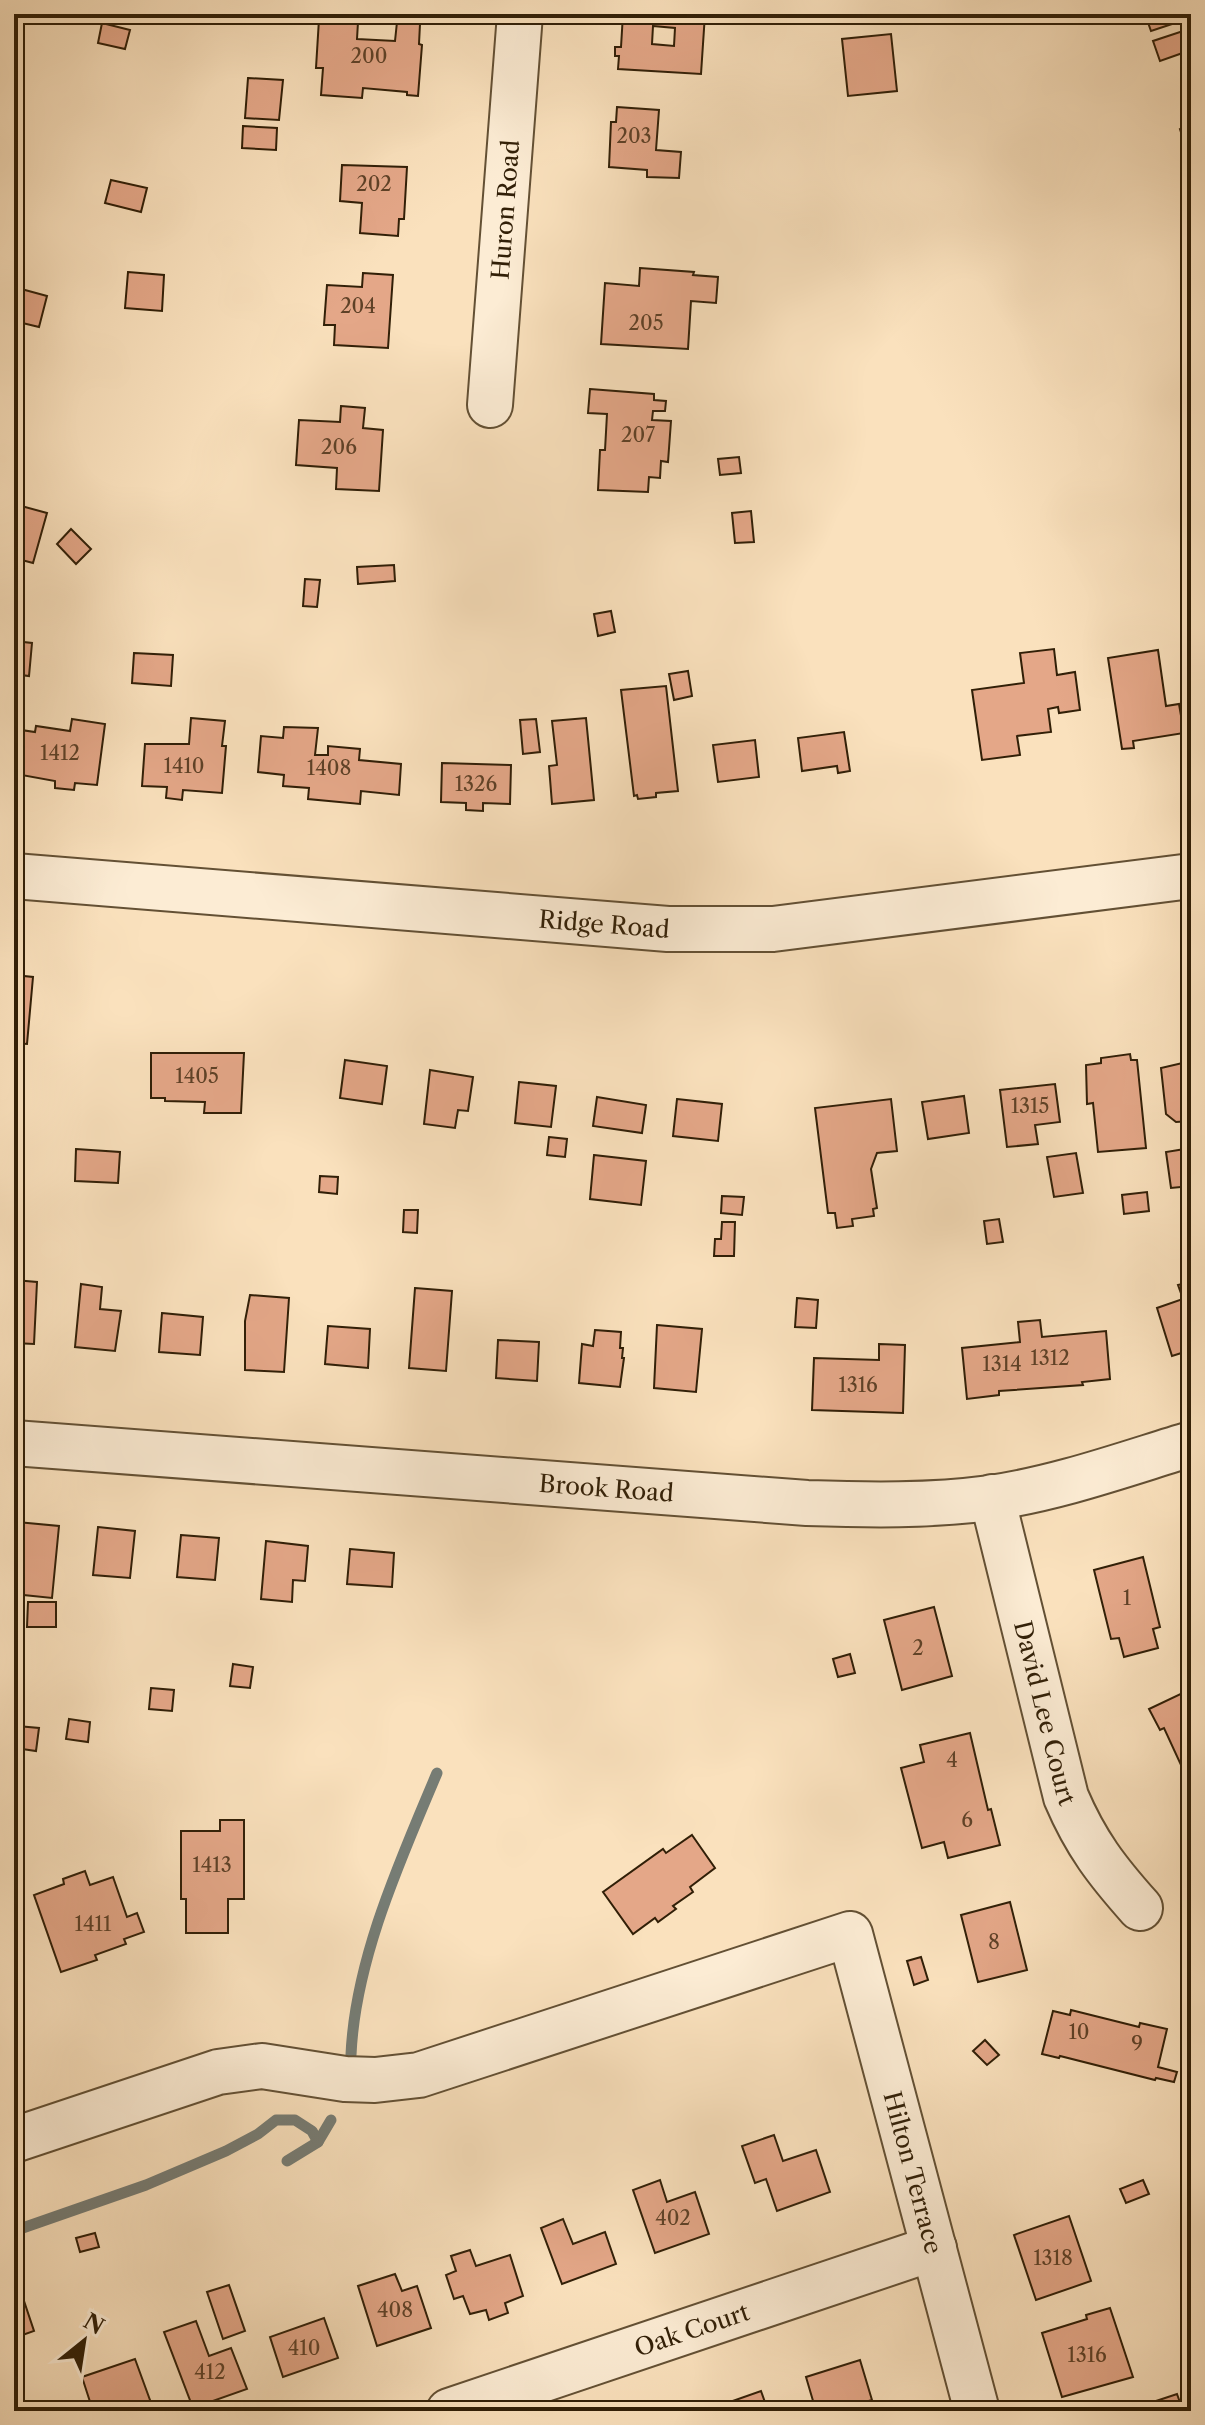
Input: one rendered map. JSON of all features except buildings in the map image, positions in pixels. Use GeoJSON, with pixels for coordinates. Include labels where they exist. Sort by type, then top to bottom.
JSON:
{"type":"FeatureCollection","features":[{"type":"Feature","properties":{"kind":"street","name":"Huron Road"},"geometry":{"type":"LineString","coordinates":[[490,405],[520,14]]}},
{"type":"Feature","properties":{"kind":"street","name":"Ridge Road"},"geometry":{"type":"LineString","coordinates":[[14,876],[683,929],[773,929],[1191,876]]}},
{"type":"Feature","properties":{"kind":"street","name":"Brook Road"},"geometry":{"type":"LineString","coordinates":[[14,1443],[807,1503],[908,1505],[992,1497],[1064,1482],[1191,1444]]}},
{"type":"Feature","properties":{"kind":"street","name":"David Lee Court"},"geometry":{"type":"LineString","coordinates":[[992,1497],[1066,1797],[1081,1832],[1107,1871],[1140,1908]]}},
{"type":"Feature","properties":{"kind":"street","name":"Hilton Terrace"},"geometry":{"type":"LineString","coordinates":[[14,2140],[218,2072],[262,2066],[345,2079],[375,2080],[419,2075],[850,1934],[977,2411]]}},
{"type":"Feature","properties":{"kind":"street","name":"Oak Court"},"geometry":{"type":"LineString","coordinates":[[449,2411],[934,2248]]}},
{"type":"Feature","properties":{"kind":"waterway"},"geometry":{"type":"LineString","coordinates":[[351,2055],[354,2019],[370,1947],[437,1773]]}},
{"type":"Feature","properties":{"kind":"waterway"},"geometry":{"type":"LineString","coordinates":[[14,2231],[146,2185],[226,2151],[258,2134],[276,2120],[295,2120],[312,2131],[318,2142]]}},
{"type":"Feature","properties":{"kind":"waterway"},"geometry":{"type":"LineString","coordinates":[[287,2161],[318,2142],[331,2120]]}}]}
